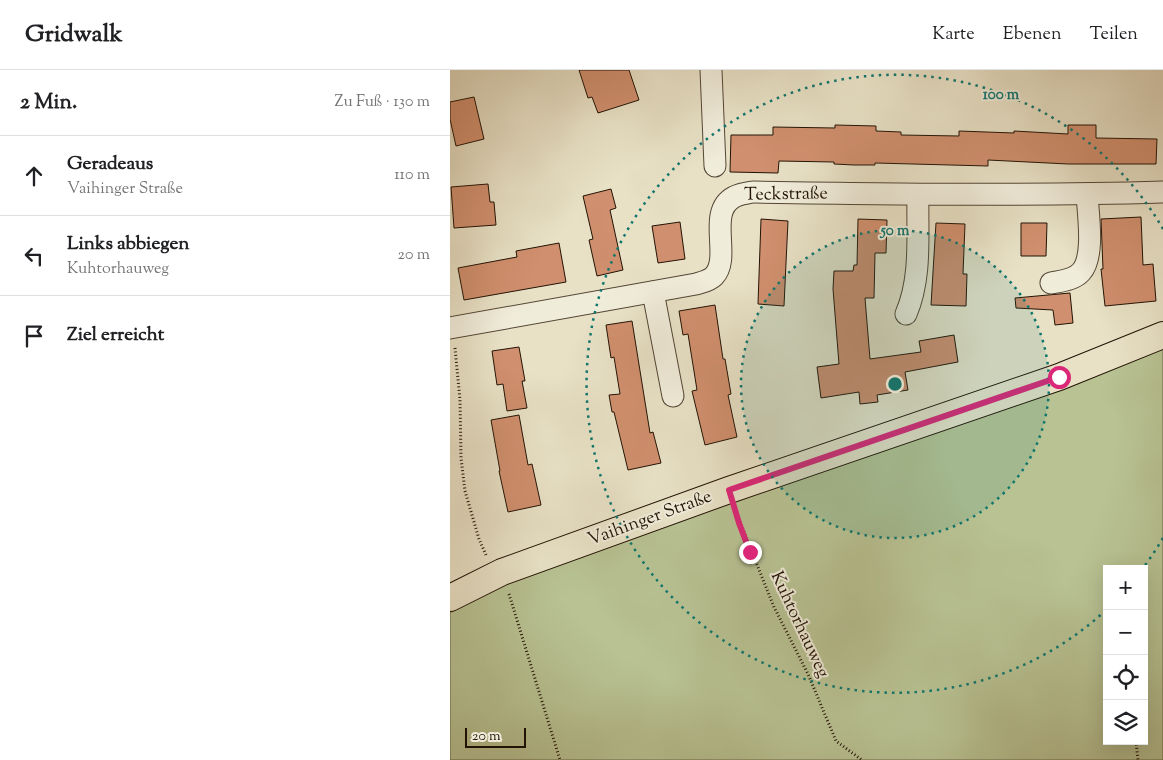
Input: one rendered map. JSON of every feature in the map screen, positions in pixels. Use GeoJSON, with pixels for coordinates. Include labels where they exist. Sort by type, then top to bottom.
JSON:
{"type":"FeatureCollection","features":[{"type":"Feature","properties":{"kind":"main road","name":"Vaihinger Straße"},"geometry":{"type":"LineString","coordinates":[[450,598],[499,574],[729,490],[1059,377],[1163,336]]}},
{"type":"Feature","properties":{"kind":"street"},"geometry":{"type":"LineString","coordinates":[[711,70],[715,166]]}},
{"type":"Feature","properties":{"kind":"street","name":"Teckstraße"},"geometry":{"type":"LineString","coordinates":[[452,327],[707,281],[715,275],[719,265],[720,222],[723,209],[729,200],[736,196],[753,192],[918,195],[1163,192]]}},
{"type":"Feature","properties":{"kind":"street"},"geometry":{"type":"LineString","coordinates":[[1051,283],[1068,280],[1080,273],[1087,261],[1089,247],[1087,194]]}},
{"type":"Feature","properties":{"kind":"street"},"geometry":{"type":"LineString","coordinates":[[906,314],[913,299],[916,280],[918,195]]}},
{"type":"Feature","properties":{"kind":"street"},"geometry":{"type":"LineString","coordinates":[[653,292],[673,396]]}},
{"type":"Feature","properties":{"kind":"path"},"geometry":{"type":"LineString","coordinates":[[452,327],[460,400],[461,458],[465,491],[479,539],[499,574],[560,760]]}},
{"type":"Feature","properties":{"kind":"path","name":"Kuhtorhauweg"},"geometry":{"type":"LineString","coordinates":[[729,490],[739,523],[754,559],[786,632],[808,674],[836,741],[862,760]]}},
{"type":"Feature","properties":{"kind":"path"},"geometry":{"type":"LineString","coordinates":[[1136,745],[1138,760]]}},
{"type":"Feature","properties":{"kind":"green space"},"geometry":{"type":"Polygon","coordinates":[[[1163,339],[1163,760],[450,760],[450,613],[485,591],[1163,339]]]}},
{"type":"Feature","properties":{"kind":"building"},"geometry":{"type":"Polygon","coordinates":[[[579,70],[629,70],[639,100],[598,113],[592,97],[588,98],[579,70]]]}},
{"type":"Feature","properties":{"kind":"building"},"geometry":{"type":"Polygon","coordinates":[[[474,97],[484,139],[456,146],[450,119],[450,102],[474,97]]]}},
{"type":"Feature","properties":{"kind":"building"},"geometry":{"type":"Polygon","coordinates":[[[835,125],[876,126],[876,131],[901,132],[901,135],[959,136],[959,131],[1014,133],[1014,131],[1068,134],[1068,125],[1096,125],[1096,138],[1157,139],[1156,164],[1068,164],[988,160],[988,166],[875,163],[875,165],[854,165],[834,164],[834,162],[779,161],[778,173],[730,172],[731,135],[773,135],[773,127],[835,128],[835,125]]]}},
{"type":"Feature","properties":{"kind":"building"},"geometry":{"type":"Polygon","coordinates":[[[488,184],[490,202],[494,202],[496,225],[454,228],[451,187],[488,184]]]}},
{"type":"Feature","properties":{"kind":"building"},"geometry":{"type":"Polygon","coordinates":[[[611,189],[616,208],[610,210],[623,270],[597,276],[589,240],[593,239],[583,196],[611,189]]]}},
{"type":"Feature","properties":{"kind":"building"},"geometry":{"type":"Polygon","coordinates":[[[1141,217],[1143,265],[1153,264],[1156,301],[1105,306],[1101,269],[1103,269],[1101,219],[1141,217]]]}},
{"type":"Feature","properties":{"kind":"building"},"geometry":{"type":"Polygon","coordinates":[[[761,219],[788,221],[784,306],[758,304],[761,219]]]}},
{"type":"Feature","properties":{"kind":"building"},"geometry":{"type":"Polygon","coordinates":[[[858,219],[887,220],[886,253],[875,253],[874,298],[865,298],[870,359],[921,352],[919,341],[954,335],[958,362],[905,372],[908,390],[877,395],[878,402],[860,404],[859,392],[821,398],[817,367],[839,364],[833,289],[834,271],[853,271],[854,265],[857,265],[858,219]]]}},
{"type":"Feature","properties":{"kind":"building"},"geometry":{"type":"Polygon","coordinates":[[[680,222],[685,259],[658,263],[652,226],[680,222]]]}},
{"type":"Feature","properties":{"kind":"building"},"geometry":{"type":"Polygon","coordinates":[[[936,223],[965,224],[963,274],[967,274],[966,306],[931,305],[936,223]]]}},
{"type":"Feature","properties":{"kind":"building"},"geometry":{"type":"Polygon","coordinates":[[[1021,223],[1047,223],[1046,256],[1021,256],[1021,223]]]}},
{"type":"Feature","properties":{"kind":"building"},"geometry":{"type":"Polygon","coordinates":[[[559,243],[566,282],[464,300],[458,268],[517,257],[516,251],[559,243]]]}},
{"type":"Feature","properties":{"kind":"building"},"geometry":{"type":"Polygon","coordinates":[[[1070,293],[1073,323],[1055,325],[1053,310],[1016,308],[1015,298],[1070,293]]]}},
{"type":"Feature","properties":{"kind":"building"},"geometry":{"type":"Polygon","coordinates":[[[715,305],[723,359],[725,359],[731,394],[728,395],[737,437],[705,445],[692,391],[697,390],[688,334],[683,335],[679,311],[715,305]]]}},
{"type":"Feature","properties":{"kind":"building"},"geometry":{"type":"Polygon","coordinates":[[[632,321],[650,433],[653,432],[661,463],[628,470],[609,395],[620,394],[614,357],[611,358],[606,325],[632,321]]]}},
{"type":"Feature","properties":{"kind":"building"},"geometry":{"type":"Polygon","coordinates":[[[519,347],[525,381],[522,381],[527,408],[507,411],[503,384],[497,385],[492,351],[519,347]]]}},
{"type":"Feature","properties":{"kind":"building"},"geometry":{"type":"Polygon","coordinates":[[[519,415],[528,465],[532,464],[541,505],[508,512],[491,420],[519,415]]]}},
{"type":"Feature","properties":{"kind":"route"},"geometry":{"type":"LineString","coordinates":[[750,552],[729,490],[1059,377]]}}]}
